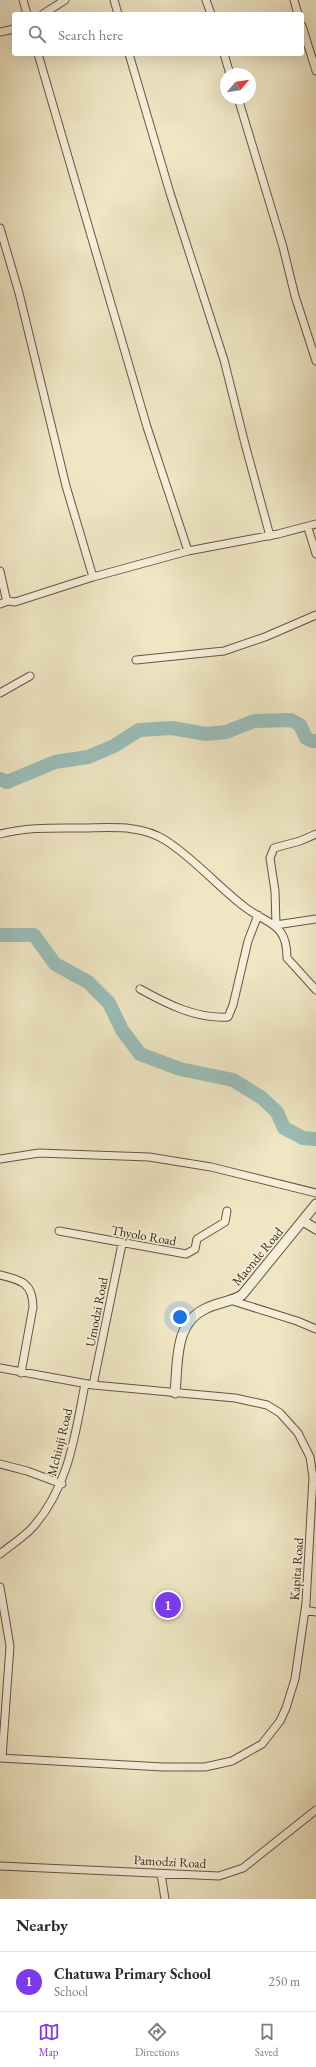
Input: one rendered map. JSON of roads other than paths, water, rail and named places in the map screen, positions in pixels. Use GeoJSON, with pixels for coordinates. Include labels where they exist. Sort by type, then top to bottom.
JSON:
{"type":"FeatureCollection","features":[{"type":"Feature","properties":{"kind":"street"},"geometry":{"type":"LineString","coordinates":[[23,0],[26,12]]}},
{"type":"Feature","properties":{"kind":"street"},"geometry":{"type":"LineString","coordinates":[[46,12],[65,0]]}},
{"type":"Feature","properties":{"kind":"street"},"geometry":{"type":"LineString","coordinates":[[114,0],[117,12]]}},
{"type":"Feature","properties":{"kind":"street"},"geometry":{"type":"LineString","coordinates":[[206,0],[210,12]]}},
{"type":"Feature","properties":{"kind":"street"},"geometry":{"type":"LineString","coordinates":[[294,0],[297,12]]}},
{"type":"Feature","properties":{"kind":"street"},"geometry":{"type":"LineString","coordinates":[[0,32],[12,29]]}},
{"type":"Feature","properties":{"kind":"street"},"geometry":{"type":"LineString","coordinates":[[304,32],[316,71]]}},
{"type":"Feature","properties":{"kind":"street"},"geometry":{"type":"LineString","coordinates":[[39,56],[143,413],[188,551]]}},
{"type":"Feature","properties":{"kind":"street"},"geometry":{"type":"LineString","coordinates":[[130,56],[170,193],[224,360],[270,536]]}},
{"type":"Feature","properties":{"kind":"street"},"geometry":{"type":"LineString","coordinates":[[225,56],[228,68]]}},
{"type":"Feature","properties":{"kind":"street"},"geometry":{"type":"LineString","coordinates":[[240,104],[283,247],[295,296],[316,361]]}},
{"type":"Feature","properties":{"kind":"street"},"geometry":{"type":"LineString","coordinates":[[0,228],[19,293],[66,486],[93,577]]}},
{"type":"Feature","properties":{"kind":"street"},"geometry":{"type":"LineString","coordinates":[[0,604],[8,601],[15,602],[25,600],[93,577],[188,551],[308,528],[316,524]]}},
{"type":"Feature","properties":{"kind":"street"},"geometry":{"type":"LineString","coordinates":[[308,528],[316,554]]}},
{"type":"Feature","properties":{"kind":"street"},"geometry":{"type":"LineString","coordinates":[[0,571],[8,601]]}},
{"type":"Feature","properties":{"kind":"street"},"geometry":{"type":"LineString","coordinates":[[136,660],[224,651],[265,637],[316,616]]}},
{"type":"Feature","properties":{"kind":"street"},"geometry":{"type":"LineString","coordinates":[[0,692],[30,676]]}},
{"type":"Feature","properties":{"kind":"street"},"geometry":{"type":"LineString","coordinates":[[0,834],[33,828],[137,829],[164,839],[246,908],[276,925],[316,919]]}},
{"type":"Feature","properties":{"kind":"street"},"geometry":{"type":"LineString","coordinates":[[316,834],[300,841],[274,848],[270,853],[276,925],[287,945],[287,958],[316,990]]}},
{"type":"Feature","properties":{"kind":"street"},"geometry":{"type":"LineString","coordinates":[[140,989],[172,1006],[199,1015],[228,1017],[233,1005],[248,941],[258,915]]}},
{"type":"Feature","properties":{"kind":"street"},"geometry":{"type":"LineString","coordinates":[[0,1158],[39,1153],[149,1156],[212,1167],[316,1193]]}},
{"type":"Feature","properties":{"kind":"street","name":"Maonde Road"},"geometry":{"type":"LineString","coordinates":[[175,1393],[180,1344],[185,1327],[189,1321],[202,1310],[233,1301],[242,1295],[316,1204]]}},
{"type":"Feature","properties":{"kind":"street","name":"Thyolo Road"},"geometry":{"type":"LineString","coordinates":[[59,1231],[122,1244],[186,1254],[195,1249],[197,1239],[225,1222],[227,1211]]}},
{"type":"Feature","properties":{"kind":"street"},"geometry":{"type":"LineString","coordinates":[[303,1221],[316,1229]]}},
{"type":"Feature","properties":{"kind":"street","name":"Umodzi Road"},"geometry":{"type":"LineString","coordinates":[[93,1385],[122,1244]]}},
{"type":"Feature","properties":{"kind":"street"},"geometry":{"type":"LineString","coordinates":[[0,1275],[15,1278],[24,1283],[29,1289],[33,1298],[33,1307],[21,1373]]}},
{"type":"Feature","properties":{"kind":"street"},"geometry":{"type":"LineString","coordinates":[[233,1301],[297,1320],[316,1329]]}},
{"type":"Feature","properties":{"kind":"street","name":"Kapita Road"},"geometry":{"type":"LineString","coordinates":[[0,1368],[85,1384],[252,1401],[267,1405],[280,1413],[298,1433],[310,1457],[313,1477],[314,1507],[305,1610],[295,1679],[286,1708],[271,1734],[262,1744],[238,1758],[217,1765],[205,1767],[163,1768],[1,1758]]}},
{"type":"Feature","properties":{"kind":"street","name":"Mchinji Road"},"geometry":{"type":"LineString","coordinates":[[0,1554],[33,1527],[62,1484],[72,1447],[85,1384]]}},
{"type":"Feature","properties":{"kind":"street"},"geometry":{"type":"LineString","coordinates":[[0,1464],[27,1471],[62,1484]]}},
{"type":"Feature","properties":{"kind":"street"},"geometry":{"type":"LineString","coordinates":[[0,1587],[10,1646],[1,1758]]}},
{"type":"Feature","properties":{"kind":"street"},"geometry":{"type":"LineString","coordinates":[[305,1610],[316,1612]]}},
{"type":"Feature","properties":{"kind":"street","name":"Pamodzi Road"},"geometry":{"type":"LineString","coordinates":[[0,1866],[219,1876],[238,1871],[256,1859],[316,1810]]}},
{"type":"Feature","properties":{"kind":"street"},"geometry":{"type":"LineString","coordinates":[[161,1874],[165,1899]]}},
{"type":"Feature","properties":{"kind":"waterway"},"geometry":{"type":"LineString","coordinates":[[0,779],[7,782],[55,762],[88,757],[114,746],[139,730],[172,728],[206,734],[226,732],[254,721],[291,720],[300,725],[306,738],[316,741]]}},
{"type":"Feature","properties":{"kind":"waterway"},"geometry":{"type":"LineString","coordinates":[[0,935],[34,935],[55,964],[88,982],[109,1003],[122,1030],[140,1054],[180,1069],[233,1080],[262,1098],[277,1112],[284,1128],[303,1138],[316,1139]]}},
{"type":"Feature","properties":{"kind":"place","name":"Chatuwa Primary School"},"geometry":{"type":"Point","coordinates":[168,1605]}}]}
